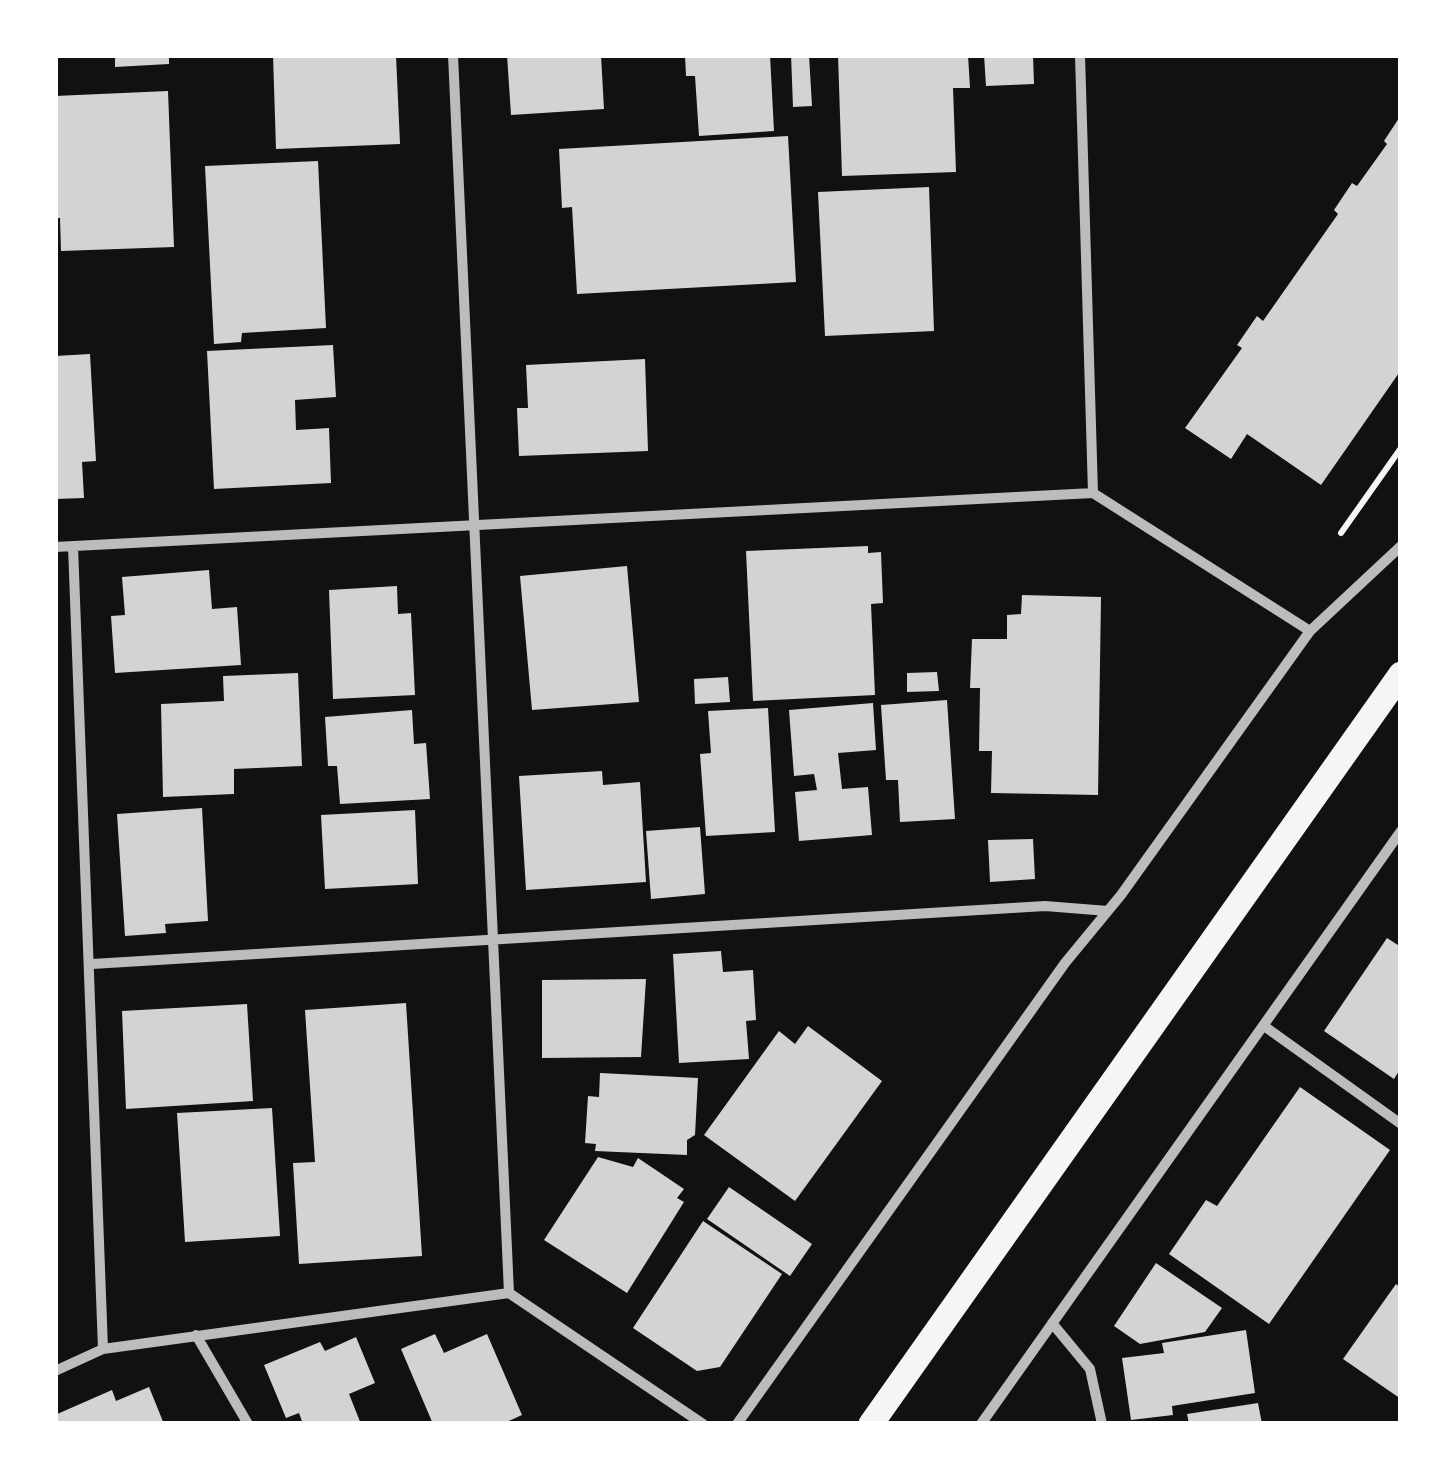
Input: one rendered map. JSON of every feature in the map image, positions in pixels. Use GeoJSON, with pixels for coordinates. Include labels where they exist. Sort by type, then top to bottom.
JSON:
{"type":"FeatureCollection","features":[{"type":"Feature","properties":{"kind":"main road"},"geometry":{"type":"LineString","coordinates":[[871,1424],[1401,674]]}},
{"type":"Feature","properties":{"kind":"street"},"geometry":{"type":"LineString","coordinates":[[452,55],[496,940],[509,1293]]}},
{"type":"Feature","properties":{"kind":"street"},"geometry":{"type":"LineString","coordinates":[[1080,55],[1093,493]]}},
{"type":"Feature","properties":{"kind":"street"},"geometry":{"type":"LineString","coordinates":[[55,547],[1093,493],[1310,631]]}},
{"type":"Feature","properties":{"kind":"street"},"geometry":{"type":"LineString","coordinates":[[73,546],[92,964],[103,1350]]}},
{"type":"Feature","properties":{"kind":"street"},"geometry":{"type":"LineString","coordinates":[[736,1424],[1065,963],[1108,911],[1310,631],[1401,546]]}},
{"type":"Feature","properties":{"kind":"street"},"geometry":{"type":"LineString","coordinates":[[981,1424],[1401,831]]}},
{"type":"Feature","properties":{"kind":"street"},"geometry":{"type":"LineString","coordinates":[[92,964],[1045,906],[1108,911]]}},
{"type":"Feature","properties":{"kind":"street"},"geometry":{"type":"LineString","coordinates":[[1264,1026],[1401,1124]]}},
{"type":"Feature","properties":{"kind":"street"},"geometry":{"type":"LineString","coordinates":[[55,1372],[103,1350],[509,1293],[703,1424]]}},
{"type":"Feature","properties":{"kind":"street"},"geometry":{"type":"LineString","coordinates":[[1052,1324],[1090,1369],[1102,1424]]}},
{"type":"Feature","properties":{"kind":"street"},"geometry":{"type":"LineString","coordinates":[[196,1334],[248,1424]]}},
{"type":"Feature","properties":{"kind":"path"},"geometry":{"type":"LineString","coordinates":[[1337,539],[1401,448]]}},
{"type":"Feature","properties":{"kind":"building"},"geometry":{"type":"Polygon","coordinates":[[[115,55],[169,55],[169,64],[115,67],[115,55]]]}},
{"type":"Feature","properties":{"kind":"building"},"geometry":{"type":"Polygon","coordinates":[[[273,55],[396,55],[400,144],[276,149],[273,55]]]}},
{"type":"Feature","properties":{"kind":"building"},"geometry":{"type":"Polygon","coordinates":[[[507,55],[601,55],[604,109],[511,115],[507,55]]]}},
{"type":"Feature","properties":{"kind":"building"},"geometry":{"type":"Polygon","coordinates":[[[685,55],[770,55],[774,131],[699,136],[695,76],[686,76],[685,55]]]}},
{"type":"Feature","properties":{"kind":"building"},"geometry":{"type":"Polygon","coordinates":[[[791,55],[809,55],[812,106],[793,107],[791,55]]]}},
{"type":"Feature","properties":{"kind":"building"},"geometry":{"type":"Polygon","coordinates":[[[838,55],[968,55],[970,88],[953,88],[956,172],[842,176],[838,55]]]}},
{"type":"Feature","properties":{"kind":"building"},"geometry":{"type":"Polygon","coordinates":[[[984,55],[1033,55],[1034,84],[986,86],[984,55]]]}},
{"type":"Feature","properties":{"kind":"building"},"geometry":{"type":"Polygon","coordinates":[[[168,91],[174,247],[61,251],[60,218],[55,218],[55,96],[168,91]]]}},
{"type":"Feature","properties":{"kind":"building"},"geometry":{"type":"Polygon","coordinates":[[[1401,115],[1401,370],[1321,485],[1247,434],[1231,459],[1185,428],[1242,348],[1237,345],[1257,316],[1263,321],[1338,214],[1334,210],[1352,183],[1357,186],[1387,144],[1384,141],[1401,115]]]}},
{"type":"Feature","properties":{"kind":"building"},"geometry":{"type":"Polygon","coordinates":[[[788,136],[796,282],[577,294],[572,207],[562,208],[559,149],[788,136]]]}},
{"type":"Feature","properties":{"kind":"building"},"geometry":{"type":"Polygon","coordinates":[[[318,161],[326,328],[242,333],[241,342],[214,344],[205,166],[318,161]]]}},
{"type":"Feature","properties":{"kind":"building"},"geometry":{"type":"Polygon","coordinates":[[[929,187],[934,331],[825,336],[818,192],[929,187]]]}},
{"type":"Feature","properties":{"kind":"building"},"geometry":{"type":"Polygon","coordinates":[[[333,345],[336,397],[295,400],[296,430],[329,428],[331,483],[214,489],[207,351],[333,345]]]}},
{"type":"Feature","properties":{"kind":"building"},"geometry":{"type":"Polygon","coordinates":[[[90,354],[96,461],[82,462],[84,498],[55,499],[55,356],[90,354]]]}},
{"type":"Feature","properties":{"kind":"building"},"geometry":{"type":"Polygon","coordinates":[[[645,359],[648,451],[519,456],[517,408],[528,408],[526,365],[645,359]]]}},
{"type":"Feature","properties":{"kind":"building"},"geometry":{"type":"Polygon","coordinates":[[[868,546],[868,553],[881,552],[883,603],[871,604],[875,695],[753,701],[746,551],[868,546]]]}},
{"type":"Feature","properties":{"kind":"building"},"geometry":{"type":"Polygon","coordinates":[[[627,566],[639,702],[532,710],[520,576],[627,566]]]}},
{"type":"Feature","properties":{"kind":"building"},"geometry":{"type":"Polygon","coordinates":[[[209,570],[212,609],[237,607],[241,665],[115,673],[111,616],[125,615],[122,577],[209,570]]]}},
{"type":"Feature","properties":{"kind":"building"},"geometry":{"type":"Polygon","coordinates":[[[397,586],[398,614],[411,613],[415,695],[333,699],[329,590],[397,586]]]}},
{"type":"Feature","properties":{"kind":"building"},"geometry":{"type":"Polygon","coordinates":[[[1022,595],[1101,597],[1098,795],[991,793],[992,751],[979,751],[980,688],[970,688],[972,639],[1007,639],[1007,615],[1021,614],[1022,595]]]}},
{"type":"Feature","properties":{"kind":"building"},"geometry":{"type":"Polygon","coordinates":[[[937,672],[939,691],[907,692],[907,673],[937,672]]]}},
{"type":"Feature","properties":{"kind":"building"},"geometry":{"type":"Polygon","coordinates":[[[298,673],[302,766],[234,769],[234,794],[163,797],[161,704],[224,701],[223,676],[298,673]]]}},
{"type":"Feature","properties":{"kind":"building"},"geometry":{"type":"Polygon","coordinates":[[[728,677],[730,702],[695,704],[694,679],[728,677]]]}},
{"type":"Feature","properties":{"kind":"building"},"geometry":{"type":"Polygon","coordinates":[[[947,700],[955,819],[900,822],[898,780],[886,780],[881,705],[947,700]]]}},
{"type":"Feature","properties":{"kind":"building"},"geometry":{"type":"Polygon","coordinates":[[[873,703],[876,750],[838,753],[842,789],[868,787],[872,835],[799,841],[795,792],[817,790],[814,774],[794,776],[789,710],[873,703]]]}},
{"type":"Feature","properties":{"kind":"building"},"geometry":{"type":"Polygon","coordinates":[[[768,708],[775,832],[706,836],[700,754],[711,753],[708,711],[768,708]]]}},
{"type":"Feature","properties":{"kind":"building"},"geometry":{"type":"Polygon","coordinates":[[[412,710],[414,744],[426,743],[430,799],[340,804],[337,766],[328,766],[325,717],[412,710]]]}},
{"type":"Feature","properties":{"kind":"building"},"geometry":{"type":"Polygon","coordinates":[[[602,771],[603,785],[640,782],[646,882],[526,890],[519,776],[602,771]]]}},
{"type":"Feature","properties":{"kind":"building"},"geometry":{"type":"Polygon","coordinates":[[[202,808],[208,921],[165,924],[166,933],[125,936],[117,814],[202,808]]]}},
{"type":"Feature","properties":{"kind":"building"},"geometry":{"type":"Polygon","coordinates":[[[415,810],[418,884],[325,889],[321,815],[415,810]]]}},
{"type":"Feature","properties":{"kind":"building"},"geometry":{"type":"Polygon","coordinates":[[[700,827],[705,894],[651,899],[646,831],[700,827]]]}},
{"type":"Feature","properties":{"kind":"building"},"geometry":{"type":"Polygon","coordinates":[[[1033,839],[1035,879],[990,882],[988,840],[1033,839]]]}},
{"type":"Feature","properties":{"kind":"building"},"geometry":{"type":"Polygon","coordinates":[[[1387,938],[1401,947],[1401,1068],[1394,1079],[1324,1031],[1387,938]]]}},
{"type":"Feature","properties":{"kind":"building"},"geometry":{"type":"Polygon","coordinates":[[[721,951],[723,972],[753,970],[756,1020],[746,1021],[749,1059],[679,1063],[673,954],[721,951]]]}},
{"type":"Feature","properties":{"kind":"building"},"geometry":{"type":"Polygon","coordinates":[[[646,979],[641,1057],[542,1058],[542,980],[646,979]]]}},
{"type":"Feature","properties":{"kind":"building"},"geometry":{"type":"Polygon","coordinates":[[[406,1003],[422,1256],[299,1264],[293,1163],[315,1162],[305,1010],[406,1003]]]}},
{"type":"Feature","properties":{"kind":"building"},"geometry":{"type":"Polygon","coordinates":[[[247,1004],[253,1101],[126,1109],[122,1011],[247,1004]]]}},
{"type":"Feature","properties":{"kind":"building"},"geometry":{"type":"Polygon","coordinates":[[[808,1026],[882,1081],[795,1201],[704,1135],[779,1031],[795,1044],[808,1026]]]}},
{"type":"Feature","properties":{"kind":"building"},"geometry":{"type":"Polygon","coordinates":[[[600,1073],[698,1078],[695,1135],[687,1140],[687,1155],[595,1151],[596,1144],[585,1143],[588,1096],[599,1097],[600,1073]]]}},
{"type":"Feature","properties":{"kind":"building"},"geometry":{"type":"Polygon","coordinates":[[[1300,1087],[1390,1150],[1269,1324],[1169,1254],[1206,1200],[1217,1206],[1300,1087]]]}},
{"type":"Feature","properties":{"kind":"building"},"geometry":{"type":"Polygon","coordinates":[[[272,1108],[280,1236],[185,1242],[177,1113],[272,1108]]]}},
{"type":"Feature","properties":{"kind":"building"},"geometry":{"type":"Polygon","coordinates":[[[598,1157],[633,1167],[638,1158],[684,1189],[677,1198],[684,1202],[627,1293],[544,1240],[598,1157]]]}},
{"type":"Feature","properties":{"kind":"building"},"geometry":{"type":"Polygon","coordinates":[[[729,1187],[812,1244],[790,1276],[707,1219],[729,1187]]]}},
{"type":"Feature","properties":{"kind":"building"},"geometry":{"type":"Polygon","coordinates":[[[703,1221],[782,1274],[720,1367],[697,1371],[633,1328],[703,1221]]]}},
{"type":"Feature","properties":{"kind":"building"},"geometry":{"type":"Polygon","coordinates":[[[1156,1263],[1222,1308],[1205,1332],[1140,1344],[1114,1326],[1156,1263]]]}},
{"type":"Feature","properties":{"kind":"building"},"geometry":{"type":"Polygon","coordinates":[[[1396,1284],[1401,1288],[1401,1399],[1343,1359],[1396,1284]]]}},
{"type":"Feature","properties":{"kind":"building"},"geometry":{"type":"Polygon","coordinates":[[[1246,1330],[1255,1393],[1172,1406],[1173,1415],[1131,1420],[1122,1358],[1164,1353],[1162,1343],[1246,1330]]]}},
{"type":"Feature","properties":{"kind":"building"},"geometry":{"type":"Polygon","coordinates":[[[435,1334],[444,1353],[487,1334],[522,1415],[502,1424],[433,1424],[401,1349],[435,1334]]]}},
{"type":"Feature","properties":{"kind":"building"},"geometry":{"type":"Polygon","coordinates":[[[356,1337],[375,1383],[349,1394],[361,1424],[303,1424],[299,1413],[286,1418],[264,1365],[320,1342],[325,1351],[356,1337]]]}},
{"type":"Feature","properties":{"kind":"building"},"geometry":{"type":"Polygon","coordinates":[[[149,1387],[164,1424],[55,1424],[55,1415],[112,1390],[116,1401],[149,1387]]]}},
{"type":"Feature","properties":{"kind":"building"},"geometry":{"type":"Polygon","coordinates":[[[1258,1403],[1262,1424],[1189,1424],[1187,1414],[1258,1403]]]}}]}
